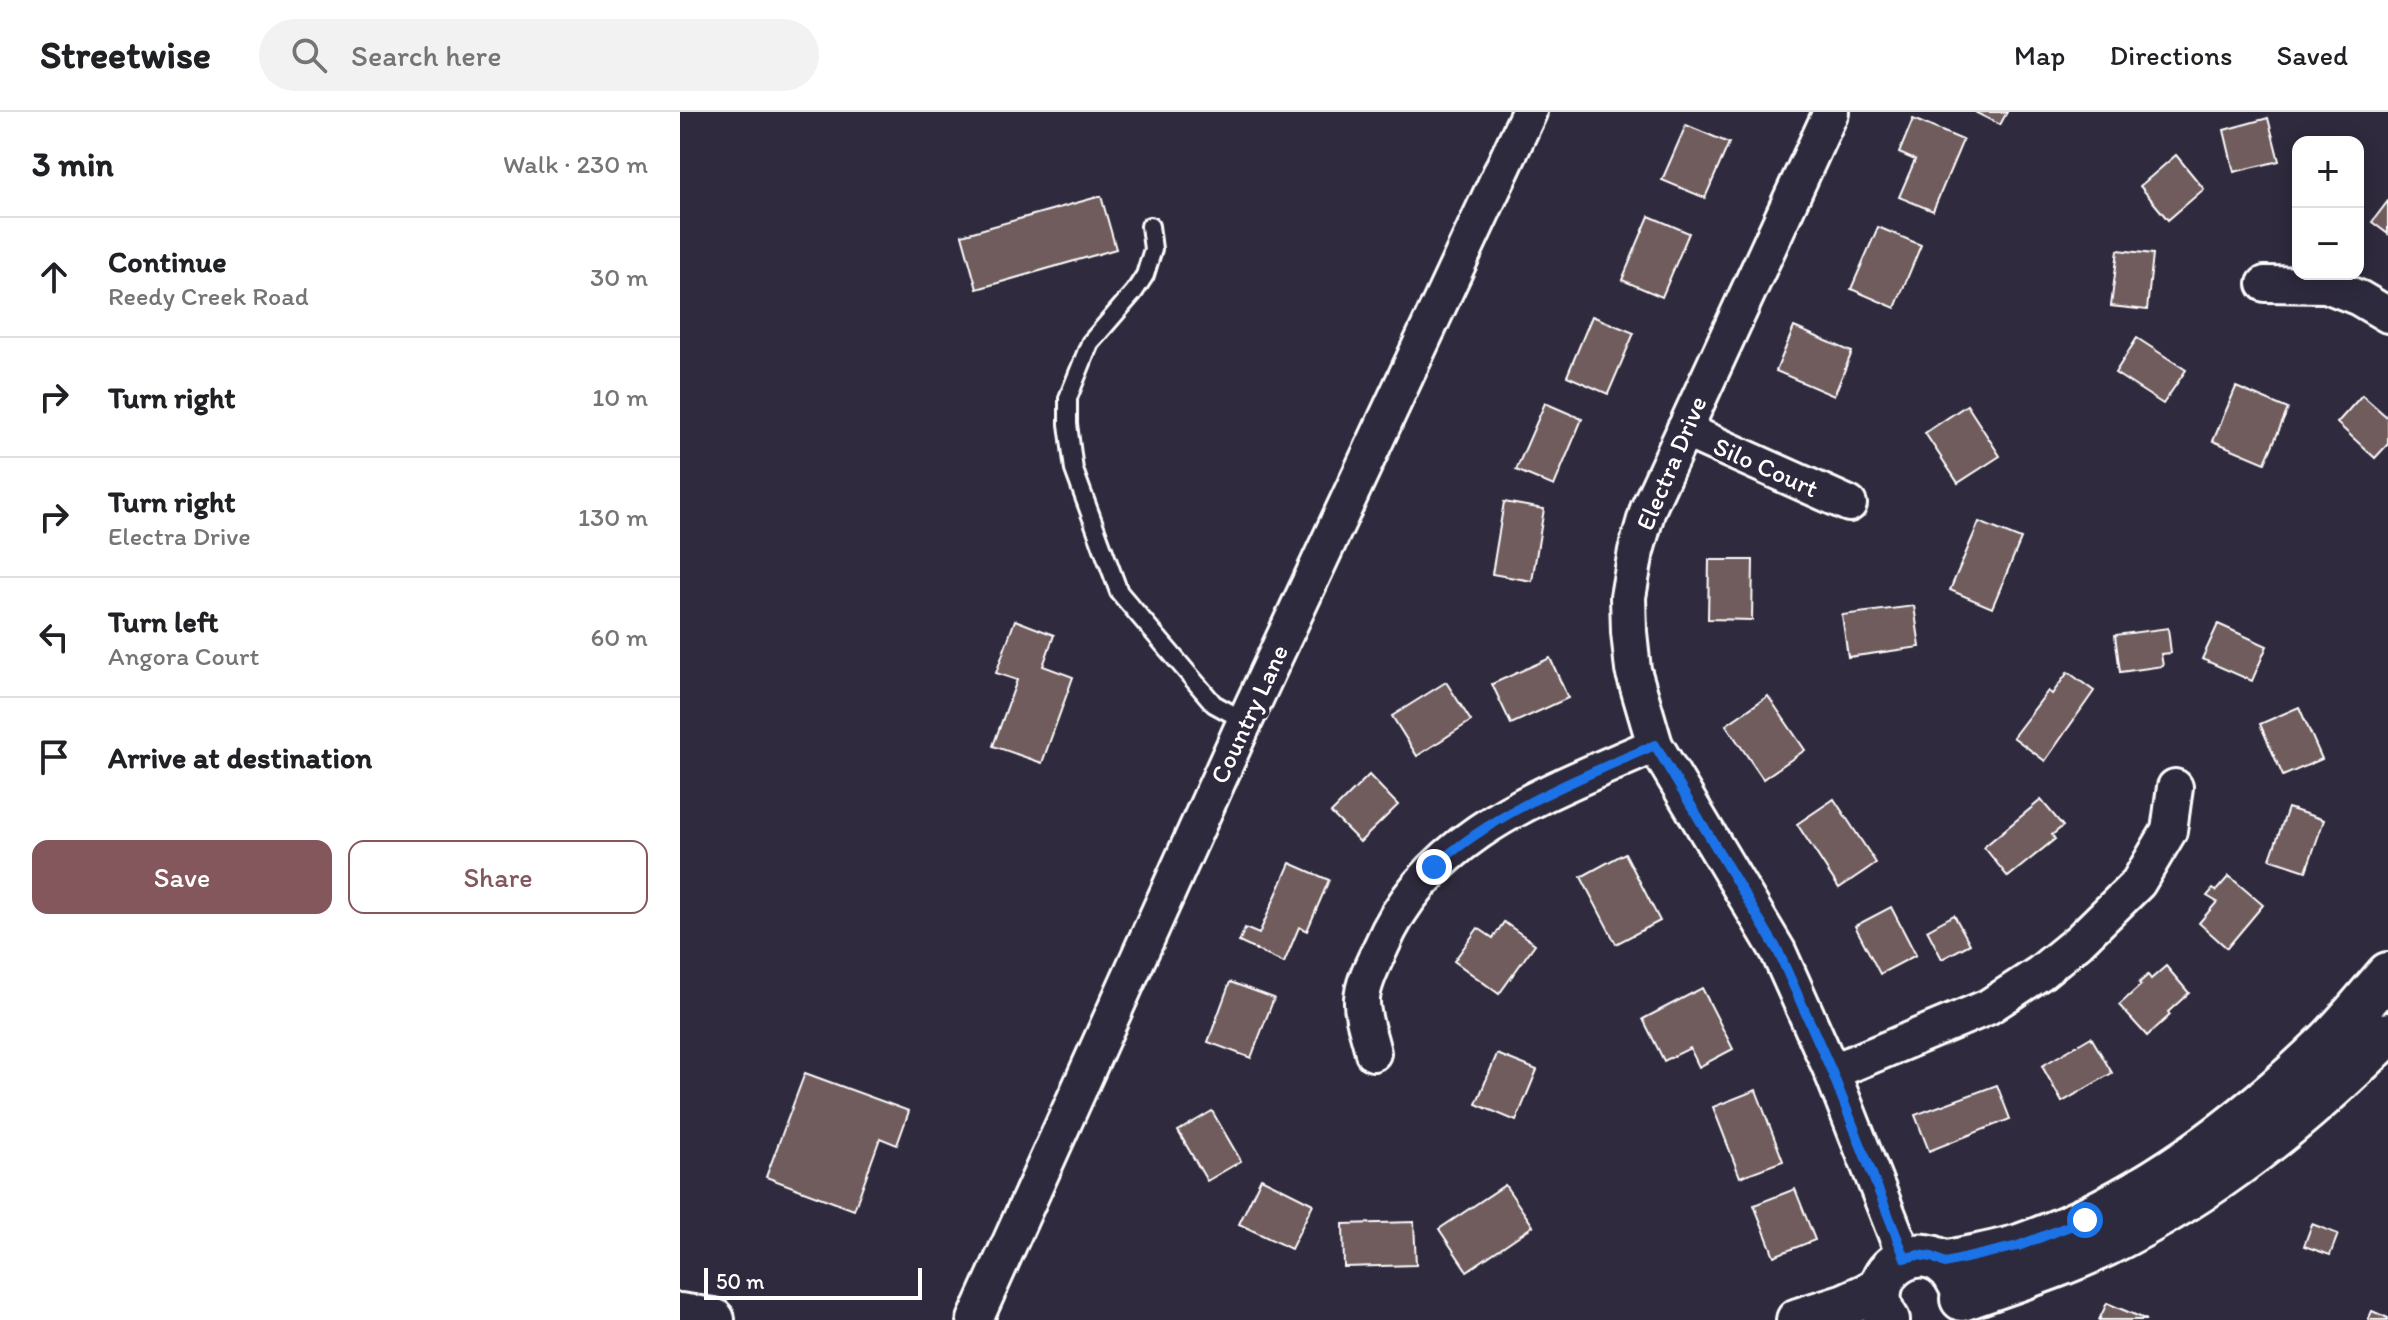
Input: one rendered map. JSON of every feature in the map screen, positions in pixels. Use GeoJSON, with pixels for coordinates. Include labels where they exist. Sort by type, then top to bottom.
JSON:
{"type":"FeatureCollection","features":[{"type":"Feature","properties":{"kind":"street","name":"Country Lane"},"geometry":{"type":"LineString","coordinates":[[975,1320],[1245,721],[1529,112]]}},
{"type":"Feature","properties":{"kind":"street","name":"Electra Drive"},"geometry":{"type":"LineString","coordinates":[[1831,112],[1648,509],[1628,597],[1633,670],[1655,745],[1778,951],[1832,1072],[1922,1291]]}},
{"type":"Feature","properties":{"kind":"street"},"geometry":{"type":"LineString","coordinates":[[2265,284],[2326,285],[2359,298],[2388,315]]}},
{"type":"Feature","properties":{"kind":"street","name":"Silo Court"},"geometry":{"type":"LineString","coordinates":[[1684,430],[1849,504]]}},
{"type":"Feature","properties":{"kind":"street"},"geometry":{"type":"LineString","coordinates":[[1373,1053],[1362,999],[1371,971],[1385,937],[1410,897],[1434,867],[1460,843],[1489,823],[1655,745]]}},
{"type":"Feature","properties":{"kind":"street"},"geometry":{"type":"LineString","coordinates":[[1832,1072],[1988,1007],[2040,973],[2079,941],[2138,883],[2169,831],[2175,787]]}},
{"type":"Feature","properties":{"kind":"street"},"geometry":{"type":"LineString","coordinates":[[1922,1291],[2018,1246],[2085,1220],[2193,1157],[2270,1096],[2310,1059],[2388,974]]}},
{"type":"Feature","properties":{"kind":"street"},"geometry":{"type":"LineString","coordinates":[[1798,1320],[1845,1305],[2065,1263],[2160,1216],[2216,1181],[2282,1132],[2388,1034]]}},
{"type":"Feature","properties":{"kind":"street"},"geometry":{"type":"LineString","coordinates":[[680,1315],[713,1320]]}},
{"type":"Feature","properties":{"kind":"lane"},"geometry":{"type":"LineString","coordinates":[[1150,226],[1153,249],[1145,275],[1090,343],[1068,398],[1074,470],[1119,592],[1214,704],[1245,721]]}},
{"type":"Feature","properties":{"kind":"building"},"geometry":{"type":"Polygon","coordinates":[[[1975,112],[2007,112],[2000,125],[1975,112]]]}},
{"type":"Feature","properties":{"kind":"building"},"geometry":{"type":"Polygon","coordinates":[[[2268,118],[2279,161],[2234,172],[2224,130],[2268,118]]]}},
{"type":"Feature","properties":{"kind":"building"},"geometry":{"type":"Polygon","coordinates":[[[1913,119],[1963,140],[1933,211],[1899,197],[1915,160],[1899,153],[1913,119]]]}},
{"type":"Feature","properties":{"kind":"building"},"geometry":{"type":"Polygon","coordinates":[[[1686,125],[1729,143],[1705,198],[1662,180],[1686,125]]]}},
{"type":"Feature","properties":{"kind":"building"},"geometry":{"type":"Polygon","coordinates":[[[2176,155],[2204,189],[2168,220],[2140,186],[2176,155]]]}},
{"type":"Feature","properties":{"kind":"building"},"geometry":{"type":"Polygon","coordinates":[[[1101,196],[1116,249],[977,289],[962,235],[1101,196]]]}},
{"type":"Feature","properties":{"kind":"building"},"geometry":{"type":"Polygon","coordinates":[[[2388,201],[2388,234],[2372,222],[2388,201]]]}},
{"type":"Feature","properties":{"kind":"building"},"geometry":{"type":"Polygon","coordinates":[[[1649,216],[1689,233],[1662,297],[1622,280],[1649,216]]]}},
{"type":"Feature","properties":{"kind":"building"},"geometry":{"type":"Polygon","coordinates":[[[1878,227],[1921,245],[1895,308],[1851,289],[1878,227]]]}},
{"type":"Feature","properties":{"kind":"building"},"geometry":{"type":"Polygon","coordinates":[[[2118,250],[2153,254],[2147,310],[2111,306],[2118,250]]]}},
{"type":"Feature","properties":{"kind":"building"},"geometry":{"type":"Polygon","coordinates":[[[1592,316],[1634,333],[1608,394],[1567,376],[1592,316]]]}},
{"type":"Feature","properties":{"kind":"building"},"geometry":{"type":"Polygon","coordinates":[[[1794,327],[1852,352],[1834,396],[1776,371],[1794,327]]]}},
{"type":"Feature","properties":{"kind":"building"},"geometry":{"type":"Polygon","coordinates":[[[2137,338],[2186,370],[2163,404],[2115,373],[2137,338]]]}},
{"type":"Feature","properties":{"kind":"building"},"geometry":{"type":"Polygon","coordinates":[[[2236,387],[2288,409],[2265,463],[2213,441],[2236,387]]]}},
{"type":"Feature","properties":{"kind":"building"},"geometry":{"type":"Polygon","coordinates":[[[2362,395],[2388,418],[2388,444],[2375,458],[2337,423],[2362,395]]]}},
{"type":"Feature","properties":{"kind":"building"},"geometry":{"type":"Polygon","coordinates":[[[1545,403],[1582,419],[1554,486],[1516,470],[1545,403]]]}},
{"type":"Feature","properties":{"kind":"building"},"geometry":{"type":"Polygon","coordinates":[[[1967,405],[2000,456],[1958,483],[1925,433],[1967,405]]]}},
{"type":"Feature","properties":{"kind":"building"},"geometry":{"type":"Polygon","coordinates":[[[1504,502],[1544,509],[1532,581],[1492,574],[1504,502]]]}},
{"type":"Feature","properties":{"kind":"building"},"geometry":{"type":"Polygon","coordinates":[[[1979,522],[2021,539],[1992,608],[1950,590],[1979,522]]]}},
{"type":"Feature","properties":{"kind":"building"},"geometry":{"type":"Polygon","coordinates":[[[1709,560],[1753,560],[1752,620],[1708,619],[1709,560]]]}},
{"type":"Feature","properties":{"kind":"building"},"geometry":{"type":"Polygon","coordinates":[[[1914,606],[1920,647],[1848,657],[1842,615],[1914,606]]]}},
{"type":"Feature","properties":{"kind":"building"},"geometry":{"type":"Polygon","coordinates":[[[1015,620],[1054,635],[1043,666],[1073,677],[1042,763],[993,746],[1017,680],[996,673],[1015,620]]]}},
{"type":"Feature","properties":{"kind":"building"},"geometry":{"type":"Polygon","coordinates":[[[2218,624],[2267,646],[2252,681],[2202,659],[2218,624]]]}},
{"type":"Feature","properties":{"kind":"building"},"geometry":{"type":"Polygon","coordinates":[[[2168,628],[2171,653],[2161,654],[2163,666],[2120,672],[2115,635],[2168,628]]]}},
{"type":"Feature","properties":{"kind":"building"},"geometry":{"type":"Polygon","coordinates":[[[1550,658],[1568,698],[1511,724],[1492,684],[1550,658]]]}},
{"type":"Feature","properties":{"kind":"building"},"geometry":{"type":"Polygon","coordinates":[[[2068,672],[2094,691],[2045,761],[2013,737],[2048,691],[2052,694],[2068,672]]]}},
{"type":"Feature","properties":{"kind":"building"},"geometry":{"type":"Polygon","coordinates":[[[1446,682],[1471,721],[1417,756],[1392,716],[1446,682]]]}},
{"type":"Feature","properties":{"kind":"building"},"geometry":{"type":"Polygon","coordinates":[[[1768,696],[1805,750],[1763,779],[1726,725],[1768,696]]]}},
{"type":"Feature","properties":{"kind":"building"},"geometry":{"type":"Polygon","coordinates":[[[2299,707],[2322,759],[2283,776],[2260,724],[2299,707]]]}},
{"type":"Feature","properties":{"kind":"building"},"geometry":{"type":"Polygon","coordinates":[[[1369,775],[1398,805],[1360,842],[1331,813],[1369,775]]]}},
{"type":"Feature","properties":{"kind":"building"},"geometry":{"type":"Polygon","coordinates":[[[1834,799],[1876,863],[1839,888],[1797,824],[1834,799]]]}},
{"type":"Feature","properties":{"kind":"building"},"geometry":{"type":"Polygon","coordinates":[[[2041,800],[2063,826],[2052,835],[2055,839],[2008,877],[1984,847],[2041,800]]]}},
{"type":"Feature","properties":{"kind":"building"},"geometry":{"type":"Polygon","coordinates":[[[2288,808],[2324,820],[2306,871],[2270,859],[2288,808]]]}},
{"type":"Feature","properties":{"kind":"building"},"geometry":{"type":"Polygon","coordinates":[[[1625,853],[1660,921],[1616,944],[1581,877],[1625,853]]]}},
{"type":"Feature","properties":{"kind":"building"},"geometry":{"type":"Polygon","coordinates":[[[1290,863],[1329,880],[1307,931],[1299,927],[1284,963],[1239,942],[1245,928],[1259,934],[1290,863]]]}},
{"type":"Feature","properties":{"kind":"building"},"geometry":{"type":"Polygon","coordinates":[[[2229,876],[2263,905],[2227,948],[2199,923],[2217,902],[2207,896],[2229,876]]]}},
{"type":"Feature","properties":{"kind":"building"},"geometry":{"type":"Polygon","coordinates":[[[1891,907],[1916,955],[1880,974],[1855,926],[1891,907]]]}},
{"type":"Feature","properties":{"kind":"building"},"geometry":{"type":"Polygon","coordinates":[[[1954,915],[1970,944],[1942,959],[1927,930],[1954,915]]]}},
{"type":"Feature","properties":{"kind":"building"},"geometry":{"type":"Polygon","coordinates":[[[1504,922],[1535,944],[1499,994],[1454,961],[1478,928],[1493,938],[1504,922]]]}},
{"type":"Feature","properties":{"kind":"building"},"geometry":{"type":"Polygon","coordinates":[[[2166,966],[2189,993],[2147,1036],[2119,1005],[2148,975],[2151,979],[2166,966]]]}},
{"type":"Feature","properties":{"kind":"building"},"geometry":{"type":"Polygon","coordinates":[[[1230,982],[1274,998],[1251,1058],[1208,1042],[1230,982]]]}},
{"type":"Feature","properties":{"kind":"building"},"geometry":{"type":"Polygon","coordinates":[[[1702,988],[1733,1049],[1699,1067],[1690,1048],[1664,1061],[1643,1019],[1702,988]]]}},
{"type":"Feature","properties":{"kind":"building"},"geometry":{"type":"Polygon","coordinates":[[[2091,1037],[2112,1073],[2062,1102],[2042,1066],[2091,1037]]]}},
{"type":"Feature","properties":{"kind":"building"},"geometry":{"type":"Polygon","coordinates":[[[1497,1054],[1537,1070],[1516,1121],[1476,1104],[1497,1054]]]}},
{"type":"Feature","properties":{"kind":"building"},"geometry":{"type":"Polygon","coordinates":[[[805,1073],[909,1111],[897,1145],[880,1138],[854,1210],[766,1177],[805,1073]]]}},
{"type":"Feature","properties":{"kind":"building"},"geometry":{"type":"Polygon","coordinates":[[[1997,1085],[2010,1119],[1929,1151],[1915,1115],[1997,1085]]]}},
{"type":"Feature","properties":{"kind":"building"},"geometry":{"type":"Polygon","coordinates":[[[1756,1090],[1783,1161],[1740,1177],[1713,1107],[1756,1090]]]}},
{"type":"Feature","properties":{"kind":"building"},"geometry":{"type":"Polygon","coordinates":[[[1212,1111],[1241,1161],[1207,1181],[1178,1131],[1212,1111]]]}},
{"type":"Feature","properties":{"kind":"building"},"geometry":{"type":"Polygon","coordinates":[[[1261,1178],[1313,1204],[1291,1249],[1239,1224],[1261,1178]]]}},
{"type":"Feature","properties":{"kind":"building"},"geometry":{"type":"Polygon","coordinates":[[[1505,1185],[1533,1226],[1467,1271],[1439,1229],[1505,1185]]]}},
{"type":"Feature","properties":{"kind":"building"},"geometry":{"type":"Polygon","coordinates":[[[1795,1189],[1815,1240],[1774,1256],[1754,1205],[1795,1189]]]}},
{"type":"Feature","properties":{"kind":"building"},"geometry":{"type":"Polygon","coordinates":[[[1414,1222],[1416,1265],[1344,1267],[1343,1224],[1414,1222]]]}},
{"type":"Feature","properties":{"kind":"building"},"geometry":{"type":"Polygon","coordinates":[[[2312,1224],[2338,1234],[2330,1255],[2304,1246],[2312,1224]]]}},
{"type":"Feature","properties":{"kind":"building"},"geometry":{"type":"Polygon","coordinates":[[[2107,1303],[2147,1320],[2099,1320],[2107,1303]]]}},
{"type":"Feature","properties":{"kind":"building"},"geometry":{"type":"Polygon","coordinates":[[[2372,1311],[2388,1318],[2388,1320],[2368,1320],[2372,1311]]]}},
{"type":"Feature","properties":{"kind":"route"},"geometry":{"type":"LineString","coordinates":[[1434,867],[1460,843],[1489,823],[1655,745],[1778,951],[1832,1072],[1905,1258],[1918,1255],[1945,1263],[2018,1246],[2085,1220]]}}]}
